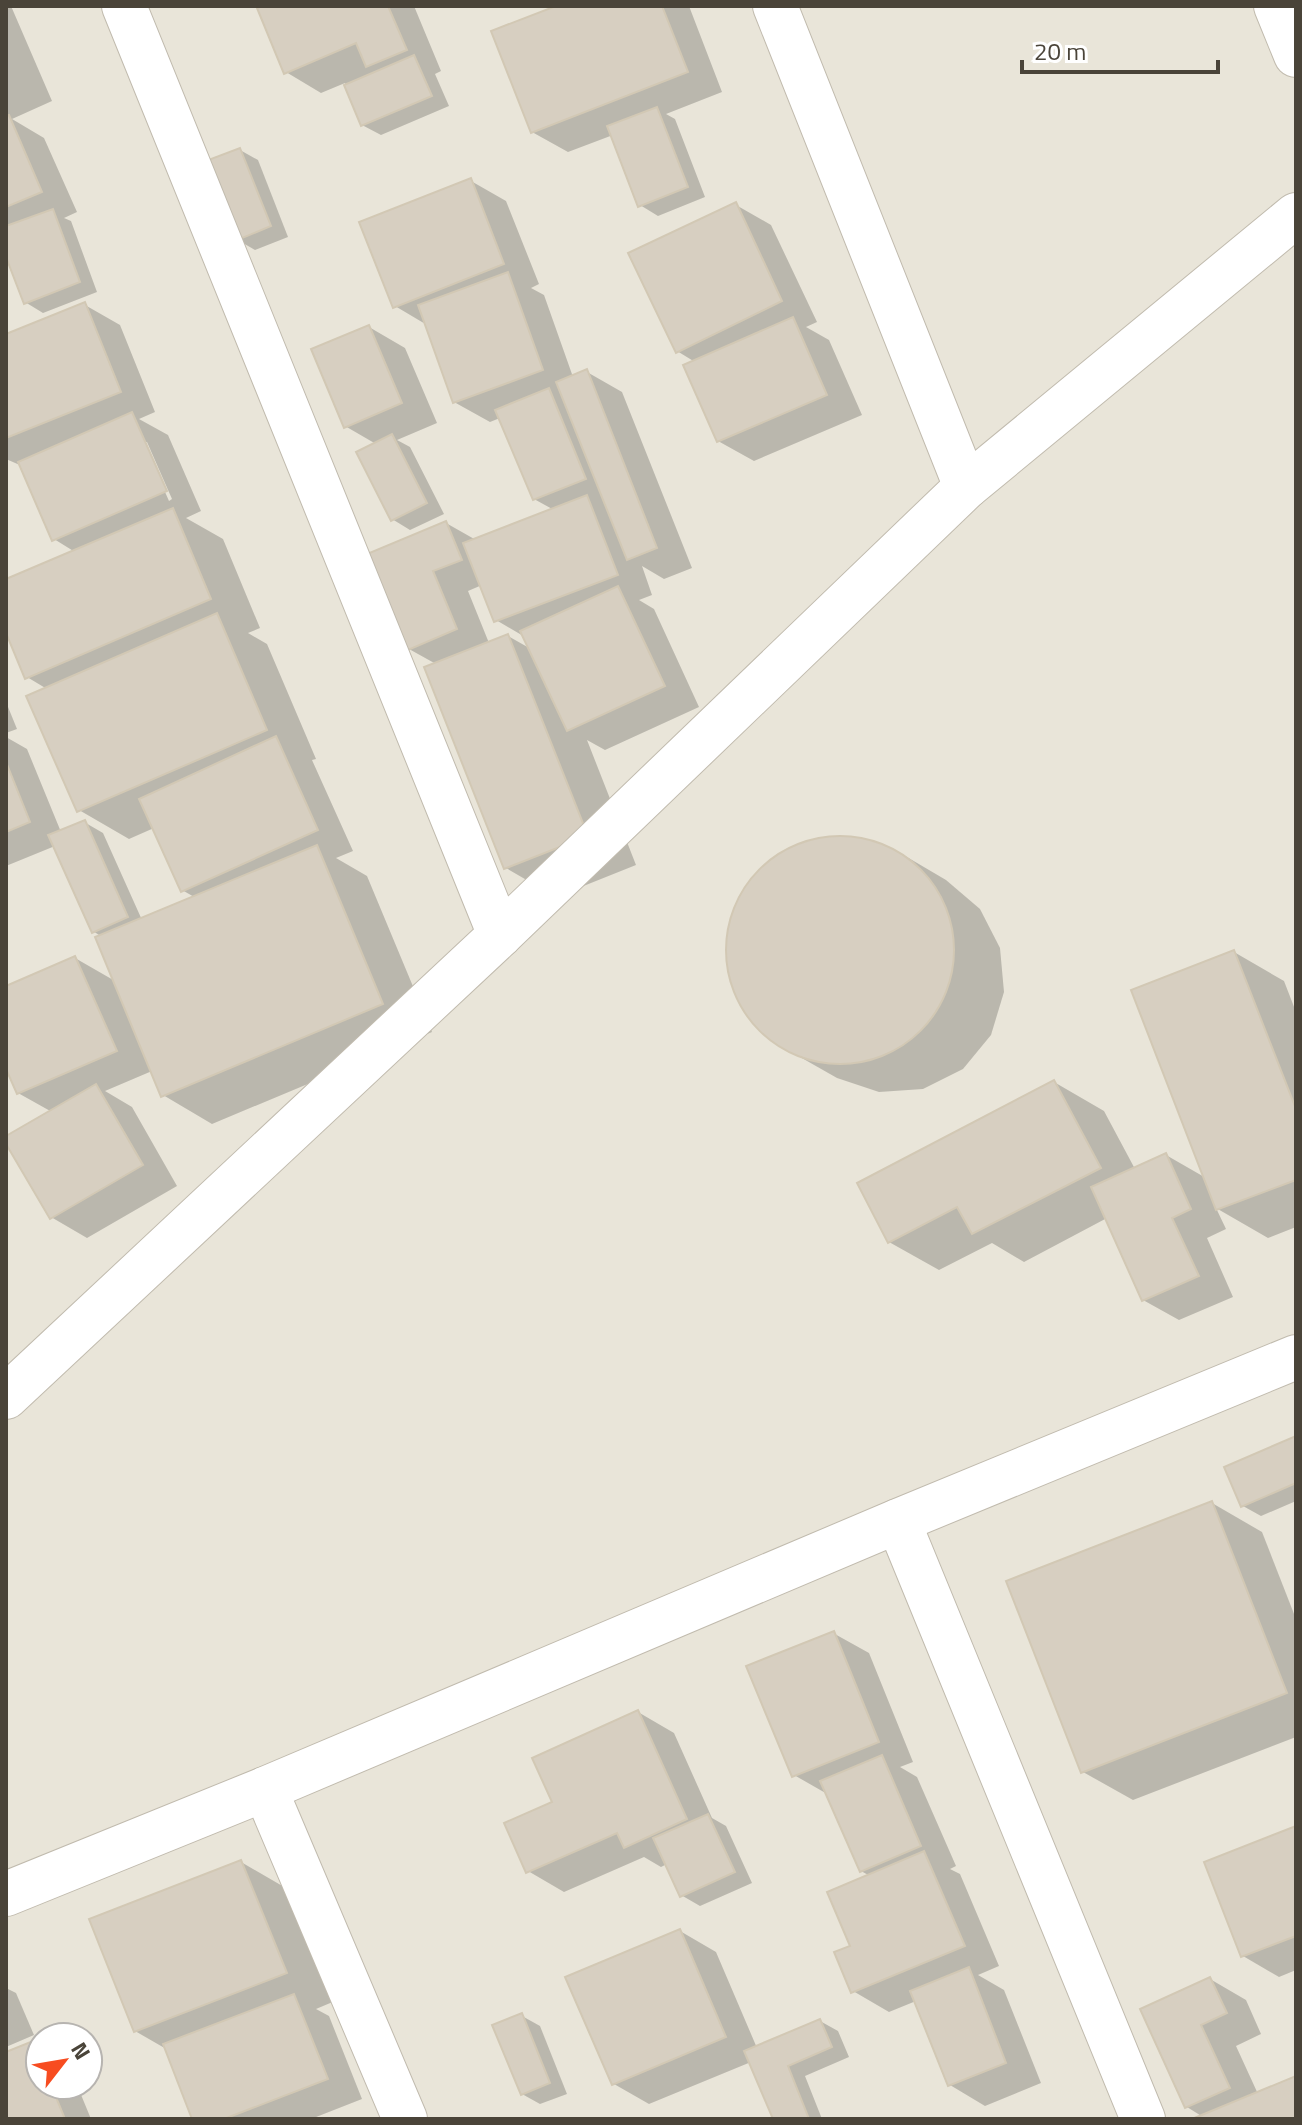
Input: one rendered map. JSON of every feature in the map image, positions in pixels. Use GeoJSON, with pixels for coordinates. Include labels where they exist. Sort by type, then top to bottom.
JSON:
{"type":"FeatureCollection","features":[{"type":"Feature","properties":{"kind":"street"},"geometry":{"type":"LineString","coordinates":[[124,6],[500,935]]}},
{"type":"Feature","properties":{"kind":"street"},"geometry":{"type":"LineString","coordinates":[[775,6],[966,487]]}},
{"type":"Feature","properties":{"kind":"street"},"geometry":{"type":"LineString","coordinates":[[1276,6],[1296,55]]}},
{"type":"Feature","properties":{"kind":"street"},"geometry":{"type":"LineString","coordinates":[[6,1397],[500,935],[966,487],[1296,215]]}},
{"type":"Feature","properties":{"kind":"street"},"geometry":{"type":"LineString","coordinates":[[6,1894],[265,1789],[898,1521],[1296,1357]]}},
{"type":"Feature","properties":{"kind":"street"},"geometry":{"type":"LineString","coordinates":[[898,1521],[1143,2119]]}},
{"type":"Feature","properties":{"kind":"street"},"geometry":{"type":"LineString","coordinates":[[265,1789],[405,2119]]}},
{"type":"Feature","properties":{"kind":"shaded area"},"geometry":{"type":"Polygon","coordinates":[[[6,6],[1296,6],[1296,2119],[6,2119],[6,6]]]}},
{"type":"Feature","properties":{"kind":"building"},"geometry":{"type":"Polygon","coordinates":[[[388,6],[407,50],[366,67],[356,43],[284,74],[257,8],[388,6]]]}},
{"type":"Feature","properties":{"kind":"building"},"geometry":{"type":"Polygon","coordinates":[[[556,6],[662,6],[688,72],[531,133],[491,31],[556,6]]]}},
{"type":"Feature","properties":{"kind":"building"},"geometry":{"type":"Polygon","coordinates":[[[414,55],[432,96],[361,126],[344,85],[414,55]]]}},
{"type":"Feature","properties":{"kind":"building"},"geometry":{"type":"Polygon","coordinates":[[[657,107],[688,187],[638,207],[607,126],[657,107]]]}},
{"type":"Feature","properties":{"kind":"building"},"geometry":{"type":"Polygon","coordinates":[[[9,115],[42,192],[6,207],[6,116],[9,115]]]}},
{"type":"Feature","properties":{"kind":"building"},"geometry":{"type":"Polygon","coordinates":[[[240,148],[271,226],[235,241],[203,162],[240,148]]]}},
{"type":"Feature","properties":{"kind":"building"},"geometry":{"type":"Polygon","coordinates":[[[471,178],[504,264],[393,308],[359,222],[471,178]]]}},
{"type":"Feature","properties":{"kind":"building"},"geometry":{"type":"Polygon","coordinates":[[[736,202],[782,301],[676,353],[628,253],[736,202]]]}},
{"type":"Feature","properties":{"kind":"building"},"geometry":{"type":"Polygon","coordinates":[[[53,209],[80,282],[24,304],[6,257],[6,226],[53,209]]]}},
{"type":"Feature","properties":{"kind":"building"},"geometry":{"type":"Polygon","coordinates":[[[508,272],[543,370],[453,403],[418,305],[508,272]]]}},
{"type":"Feature","properties":{"kind":"building"},"geometry":{"type":"Polygon","coordinates":[[[85,302],[121,392],[6,438],[6,334],[85,302]]]}},
{"type":"Feature","properties":{"kind":"building"},"geometry":{"type":"Polygon","coordinates":[[[793,317],[827,395],[717,442],[683,365],[793,317]]]}},
{"type":"Feature","properties":{"kind":"building"},"geometry":{"type":"Polygon","coordinates":[[[369,325],[402,403],[344,428],[311,349],[369,325]]]}},
{"type":"Feature","properties":{"kind":"building"},"geometry":{"type":"Polygon","coordinates":[[[587,369],[657,548],[627,560],[556,382],[587,369]]]}},
{"type":"Feature","properties":{"kind":"building"},"geometry":{"type":"Polygon","coordinates":[[[549,388],[586,479],[533,500],[495,410],[549,388]]]}},
{"type":"Feature","properties":{"kind":"building"},"geometry":{"type":"Polygon","coordinates":[[[132,412],[167,491],[52,541],[18,462],[132,412]]]}},
{"type":"Feature","properties":{"kind":"building"},"geometry":{"type":"Polygon","coordinates":[[[392,434],[427,503],[391,521],[356,452],[392,434]]]}},
{"type":"Feature","properties":{"kind":"building"},"geometry":{"type":"Polygon","coordinates":[[[587,495],[618,575],[494,622],[463,543],[587,495]]]}},
{"type":"Feature","properties":{"kind":"building"},"geometry":{"type":"Polygon","coordinates":[[[173,508],[211,599],[25,679],[6,633],[6,579],[173,508]]]}},
{"type":"Feature","properties":{"kind":"building"},"geometry":{"type":"Polygon","coordinates":[[[446,521],[462,560],[433,571],[457,629],[408,650],[367,554],[446,521]]]}},
{"type":"Feature","properties":{"kind":"building"},"geometry":{"type":"Polygon","coordinates":[[[618,586],[665,686],[567,731],[520,631],[618,586]]]}},
{"type":"Feature","properties":{"kind":"building"},"geometry":{"type":"Polygon","coordinates":[[[217,613],[267,730],[77,812],[26,696],[217,613]]]}},
{"type":"Feature","properties":{"kind":"building"},"geometry":{"type":"Polygon","coordinates":[[[508,634],[588,836],[504,869],[424,667],[508,634]]]}},
{"type":"Feature","properties":{"kind":"building"},"geometry":{"type":"Polygon","coordinates":[[[276,736],[318,830],[181,892],[139,799],[276,736]]]}},
{"type":"Feature","properties":{"kind":"building"},"geometry":{"type":"Polygon","coordinates":[[[6,762],[30,822],[6,832],[6,762]]]}},
{"type":"Feature","properties":{"kind":"building"},"geometry":{"type":"Polygon","coordinates":[[[85,820],[128,917],[92,933],[48,835],[85,820]]]}},
{"type":"Feature","properties":{"kind":"building"},"geometry":{"type":"Polygon","coordinates":[[[840,836],[862,838],[884,845],[921,869],[945,906],[952,928],[952,972],[945,994],[921,1031],[884,1055],[862,1062],[840,1064],[818,1062],[796,1055],[759,1031],[735,994],[728,972],[726,950],[728,928],[735,906],[759,869],[796,845],[818,838],[840,836]]]}},
{"type":"Feature","properties":{"kind":"building"},"geometry":{"type":"Polygon","coordinates":[[[317,845],[383,1004],[161,1097],[95,937],[317,845]]]}},
{"type":"Feature","properties":{"kind":"building"},"geometry":{"type":"Polygon","coordinates":[[[1234,950],[1296,1109],[1296,1180],[1216,1210],[1131,990],[1234,950]]]}},
{"type":"Feature","properties":{"kind":"building"},"geometry":{"type":"Polygon","coordinates":[[[75,956],[117,1051],[17,1094],[6,1069],[6,986],[75,956]]]}},
{"type":"Feature","properties":{"kind":"building"},"geometry":{"type":"Polygon","coordinates":[[[1054,1080],[1101,1168],[972,1234],[957,1207],[888,1243],[857,1183],[1054,1080]]]}},
{"type":"Feature","properties":{"kind":"building"},"geometry":{"type":"Polygon","coordinates":[[[96,1084],[143,1165],[50,1219],[6,1144],[6,1136],[96,1084]]]}},
{"type":"Feature","properties":{"kind":"building"},"geometry":{"type":"Polygon","coordinates":[[[1166,1153],[1191,1209],[1172,1218],[1199,1276],[1142,1301],[1091,1187],[1166,1153]]]}},
{"type":"Feature","properties":{"kind":"building"},"geometry":{"type":"Polygon","coordinates":[[[1296,1436],[1296,1483],[1241,1507],[1224,1467],[1296,1436]]]}},
{"type":"Feature","properties":{"kind":"building"},"geometry":{"type":"Polygon","coordinates":[[[1212,1501],[1287,1693],[1081,1773],[1006,1581],[1212,1501]]]}},
{"type":"Feature","properties":{"kind":"building"},"geometry":{"type":"Polygon","coordinates":[[[834,1631],[879,1742],[792,1777],[746,1666],[834,1631]]]}},
{"type":"Feature","properties":{"kind":"building"},"geometry":{"type":"Polygon","coordinates":[[[638,1710],[687,1819],[624,1848],[617,1833],[526,1873],[504,1823],[552,1802],[532,1758],[638,1710]]]}},
{"type":"Feature","properties":{"kind":"building"},"geometry":{"type":"Polygon","coordinates":[[[882,1755],[921,1846],[860,1872],[820,1781],[882,1755]]]}},
{"type":"Feature","properties":{"kind":"building"},"geometry":{"type":"Polygon","coordinates":[[[708,1814],[735,1872],[680,1897],[653,1838],[708,1814]]]}},
{"type":"Feature","properties":{"kind":"building"},"geometry":{"type":"Polygon","coordinates":[[[1296,1826],[1296,1936],[1241,1957],[1204,1862],[1296,1826]]]}},
{"type":"Feature","properties":{"kind":"building"},"geometry":{"type":"Polygon","coordinates":[[[924,1851],[965,1946],[851,1993],[834,1952],[850,1946],[827,1892],[924,1851]]]}},
{"type":"Feature","properties":{"kind":"building"},"geometry":{"type":"Polygon","coordinates":[[[241,1860],[287,1973],[134,2032],[89,1919],[241,1860]]]}},
{"type":"Feature","properties":{"kind":"building"},"geometry":{"type":"Polygon","coordinates":[[[680,1929],[726,2037],[612,2085],[565,1977],[680,1929]]]}},
{"type":"Feature","properties":{"kind":"building"},"geometry":{"type":"Polygon","coordinates":[[[969,1967],[1006,2063],[948,2086],[910,1991],[969,1967]]]}},
{"type":"Feature","properties":{"kind":"building"},"geometry":{"type":"Polygon","coordinates":[[[1210,1977],[1227,2013],[1201,2025],[1230,2088],[1185,2108],[1140,2009],[1210,1977]]]}},
{"type":"Feature","properties":{"kind":"building"},"geometry":{"type":"Polygon","coordinates":[[[294,1994],[328,2079],[224,2119],[192,2119],[163,2044],[294,1994]]]}},
{"type":"Feature","properties":{"kind":"building"},"geometry":{"type":"Polygon","coordinates":[[[522,2013],[550,2083],[521,2095],[492,2025],[522,2013]]]}},
{"type":"Feature","properties":{"kind":"building"},"geometry":{"type":"Polygon","coordinates":[[[820,2019],[832,2047],[788,2066],[809,2119],[773,2119],[744,2051],[820,2019]]]}},
{"type":"Feature","properties":{"kind":"building"},"geometry":{"type":"Polygon","coordinates":[[[24,2045],[24,2101],[58,2101],[65,2119],[6,2119],[6,2052],[24,2045]]]}},
{"type":"Feature","properties":{"kind":"building"},"geometry":{"type":"Polygon","coordinates":[[[1296,2076],[1296,2119],[1192,2119],[1296,2076]]]}}]}
